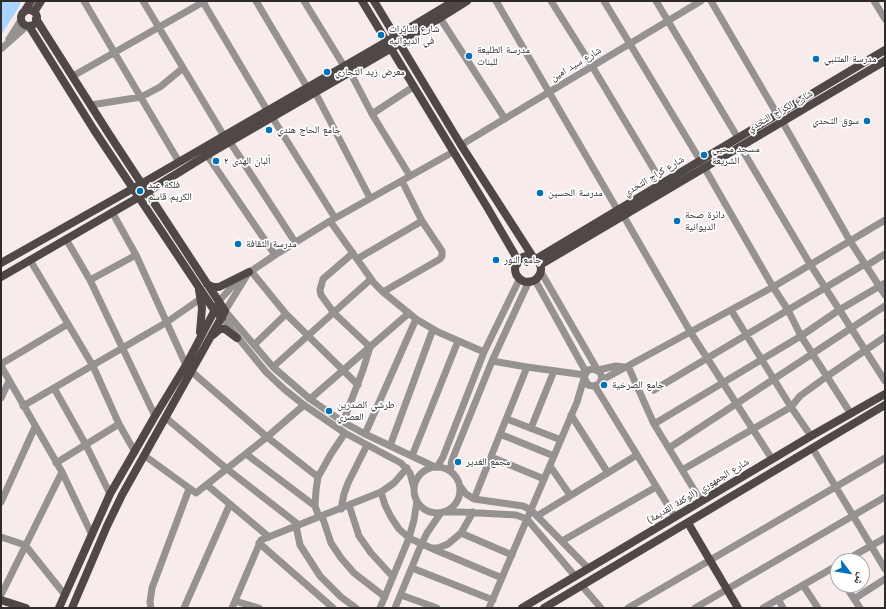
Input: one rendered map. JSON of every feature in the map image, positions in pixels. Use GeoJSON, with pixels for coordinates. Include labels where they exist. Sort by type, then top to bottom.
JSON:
{"type":"FeatureCollection","features":[{"type":"Feature","properties":{"kind":"main road"},"geometry":{"type":"LineString","coordinates":[[31,1],[21,16],[94,130],[196,282],[203,297],[214,310],[223,314]]}},
{"type":"Feature","properties":{"kind":"main road"},"geometry":{"type":"LineString","coordinates":[[26,24],[34,24],[35,16],[41,1]]}},
{"type":"Feature","properties":{"kind":"main road"},"geometry":{"type":"LineString","coordinates":[[362,1],[515,255],[517,264],[516,272],[520,278],[532,280],[538,263],[620,212],[702,164]]}},
{"type":"Feature","properties":{"kind":"main road"},"geometry":{"type":"LineString","coordinates":[[375,1],[461,145],[538,263]]}},
{"type":"Feature","properties":{"kind":"main road"},"geometry":{"type":"LineString","coordinates":[[398,40],[454,1]]}},
{"type":"Feature","properties":{"kind":"main road"},"geometry":{"type":"LineString","coordinates":[[1,263],[179,162],[227,139],[269,114],[307,87],[347,69],[440,18],[467,1]]}},
{"type":"Feature","properties":{"kind":"main road"},"geometry":{"type":"LineString","coordinates":[[24,12],[29,10],[35,16],[141,184],[219,301],[223,314],[210,338],[155,416],[110,494],[59,608]]}},
{"type":"Feature","properties":{"kind":"main road","name":"شارع كراج التحدي"},"geometry":{"type":"LineString","coordinates":[[620,212],[662,183],[702,164],[739,142],[885,50]]}},
{"type":"Feature","properties":{"kind":"main road","name":"شارع الكراج التحدي"},"geometry":{"type":"LineString","coordinates":[[779,118],[885,61]]}},
{"type":"Feature","properties":{"kind":"main road"},"geometry":{"type":"LineString","coordinates":[[269,114],[315,92],[347,69]]}},
{"type":"Feature","properties":{"kind":"main road"},"geometry":{"type":"LineString","coordinates":[[1,277],[139,197],[207,155],[227,139]]}},
{"type":"Feature","properties":{"kind":"main road"},"geometry":{"type":"LineString","coordinates":[[517,264],[522,258],[529,256],[538,263]]}},
{"type":"Feature","properties":{"kind":"main road"},"geometry":{"type":"LineString","coordinates":[[207,284],[212,287],[219,287],[250,271]]}},
{"type":"Feature","properties":{"kind":"main road"},"geometry":{"type":"LineString","coordinates":[[72,608],[107,526],[166,418],[189,369],[202,326],[203,297]]}},
{"type":"Feature","properties":{"kind":"main road"},"geometry":{"type":"LineString","coordinates":[[197,345],[219,301]]}},
{"type":"Feature","properties":{"kind":"main road"},"geometry":{"type":"LineString","coordinates":[[210,338],[220,329],[225,329],[237,338]]}},
{"type":"Feature","properties":{"kind":"main road","name":"شارع الجمهوري (الوكفة القديمة)"},"geometry":{"type":"LineString","coordinates":[[522,608],[811,436],[885,394]]}},
{"type":"Feature","properties":{"kind":"main road"},"geometry":{"type":"LineString","coordinates":[[544,608],[885,405]]}},
{"type":"Feature","properties":{"kind":"main road"},"geometry":{"type":"LineString","coordinates":[[712,495],[718,505]]}},
{"type":"Feature","properties":{"kind":"main road"},"geometry":{"type":"LineString","coordinates":[[688,523],[738,608]]}},
{"type":"Feature","properties":{"kind":"main road"},"geometry":{"type":"LineString","coordinates":[[662,524],[668,534]]}},
{"type":"Feature","properties":{"kind":"main road"},"geometry":{"type":"LineString","coordinates":[[65,593],[69,589],[74,589],[77,595]]}},
{"type":"Feature","properties":{"kind":"main road"},"geometry":{"type":"LineString","coordinates":[[1,600],[26,608]]}},
{"type":"Feature","properties":{"kind":"street"},"geometry":{"type":"LineString","coordinates":[[84,1],[179,162]]}},
{"type":"Feature","properties":{"kind":"street"},"geometry":{"type":"LineString","coordinates":[[143,1],[227,139],[295,242]]}},
{"type":"Feature","properties":{"kind":"street"},"geometry":{"type":"LineString","coordinates":[[256,1],[307,87]]}},
{"type":"Feature","properties":{"kind":"street"},"geometry":{"type":"LineString","coordinates":[[304,1],[347,69],[372,114],[410,176]]}},
{"type":"Feature","properties":{"kind":"street"},"geometry":{"type":"LineString","coordinates":[[496,1],[707,359],[772,459]]}},
{"type":"Feature","properties":{"kind":"street"},"geometry":{"type":"LineString","coordinates":[[551,1],[662,183]]}},
{"type":"Feature","properties":{"kind":"street"},"geometry":{"type":"LineString","coordinates":[[604,1],[788,310],[801,336],[851,414]]}},
{"type":"Feature","properties":{"kind":"street"},"geometry":{"type":"LineString","coordinates":[[656,1],[810,264],[885,381]]}},
{"type":"Feature","properties":{"kind":"street","name":"شارع سيد امين"},"geometry":{"type":"LineString","coordinates":[[461,145],[701,1]]}},
{"type":"Feature","properties":{"kind":"street"},"geometry":{"type":"LineString","coordinates":[[711,1],[850,241],[865,265],[882,285],[885,296]]}},
{"type":"Feature","properties":{"kind":"street"},"geometry":{"type":"LineString","coordinates":[[874,1],[885,19]]}},
{"type":"Feature","properties":{"kind":"street"},"geometry":{"type":"LineString","coordinates":[[73,76],[204,2],[332,220],[371,279],[383,292],[416,319],[433,329],[484,352]]}},
{"type":"Feature","properties":{"kind":"street"},"geometry":{"type":"LineString","coordinates":[[440,18],[505,119]]}},
{"type":"Feature","properties":{"kind":"street"},"geometry":{"type":"LineString","coordinates":[[3,47],[26,24]]}},
{"type":"Feature","properties":{"kind":"street"},"geometry":{"type":"LineString","coordinates":[[91,105],[140,97],[160,87],[183,68]]}},
{"type":"Feature","properties":{"kind":"street"},"geometry":{"type":"LineString","coordinates":[[372,114],[414,87]]}},
{"type":"Feature","properties":{"kind":"street"},"geometry":{"type":"LineString","coordinates":[[315,92],[370,198]]}},
{"type":"Feature","properties":{"kind":"street"},"geometry":{"type":"LineString","coordinates":[[219,301],[231,287],[250,271],[295,242],[453,152]]}},
{"type":"Feature","properties":{"kind":"street"},"geometry":{"type":"LineString","coordinates":[[207,155],[275,255]]}},
{"type":"Feature","properties":{"kind":"street"},"geometry":{"type":"LineString","coordinates":[[383,292],[440,259],[442,256],[442,251],[422,220],[402,181]]}},
{"type":"Feature","properties":{"kind":"street"},"geometry":{"type":"LineString","coordinates":[[112,212],[136,255],[189,369],[267,437],[318,477]]}},
{"type":"Feature","properties":{"kind":"street"},"geometry":{"type":"LineString","coordinates":[[370,347],[334,313],[321,295],[320,284],[323,279],[355,256],[422,220]]}},
{"type":"Feature","properties":{"kind":"street"},"geometry":{"type":"LineString","coordinates":[[577,402],[583,395],[599,384],[602,380],[773,287],[885,220]]}},
{"type":"Feature","properties":{"kind":"street"},"geometry":{"type":"LineString","coordinates":[[66,239],[90,280],[155,416]]}},
{"type":"Feature","properties":{"kind":"street"},"geometry":{"type":"LineString","coordinates":[[654,390],[885,254]]}},
{"type":"Feature","properties":{"kind":"street"},"geometry":{"type":"LineString","coordinates":[[90,280],[136,255]]}},
{"type":"Feature","properties":{"kind":"street"},"geometry":{"type":"LineString","coordinates":[[30,260],[92,366],[119,424],[135,452]]}},
{"type":"Feature","properties":{"kind":"street"},"geometry":{"type":"LineString","coordinates":[[538,263],[602,376],[602,380]]}},
{"type":"Feature","properties":{"kind":"street"},"geometry":{"type":"LineString","coordinates":[[250,271],[307,337],[358,385]]}},
{"type":"Feature","properties":{"kind":"street"},"geometry":{"type":"LineString","coordinates":[[223,314],[250,271]]}},
{"type":"Feature","properties":{"kind":"street"},"geometry":{"type":"LineString","coordinates":[[414,488],[420,475],[427,469],[436,467],[443,457],[484,352],[520,278]]}},
{"type":"Feature","properties":{"kind":"street"},"geometry":{"type":"LineString","coordinates":[[273,366],[371,279]]}},
{"type":"Feature","properties":{"kind":"street"},"geometry":{"type":"LineString","coordinates":[[450,471],[452,460],[492,361],[532,280]]}},
{"type":"Feature","properties":{"kind":"street"},"geometry":{"type":"LineString","coordinates":[[532,280],[585,375],[588,385],[594,386],[674,517]]}},
{"type":"Feature","properties":{"kind":"street"},"geometry":{"type":"LineString","coordinates":[[654,424],[801,336],[839,310],[882,285]]}},
{"type":"Feature","properties":{"kind":"street"},"geometry":{"type":"LineString","coordinates":[[23,406],[168,322],[203,297]]}},
{"type":"Feature","properties":{"kind":"street"},"geometry":{"type":"LineString","coordinates":[[668,448],[736,405],[885,306]]}},
{"type":"Feature","properties":{"kind":"street"},"geometry":{"type":"LineString","coordinates":[[731,310],[775,378],[791,407],[811,436]]}},
{"type":"Feature","properties":{"kind":"street"},"geometry":{"type":"LineString","coordinates":[[310,399],[409,313]]}},
{"type":"Feature","properties":{"kind":"street"},"geometry":{"type":"LineString","coordinates":[[223,314],[237,338],[266,372],[304,405],[345,433],[389,456],[407,468],[413,480],[417,502],[414,520],[409,538],[380,608]]}},
{"type":"Feature","properties":{"kind":"street"},"geometry":{"type":"LineString","coordinates":[[223,314],[273,366],[310,399],[343,422],[390,446],[436,467],[450,471],[466,494],[474,499],[523,506],[531,510],[588,568]]}},
{"type":"Feature","properties":{"kind":"street"},"geometry":{"type":"LineString","coordinates":[[254,345],[286,314]]}},
{"type":"Feature","properties":{"kind":"street"},"geometry":{"type":"LineString","coordinates":[[365,434],[416,319]]}},
{"type":"Feature","properties":{"kind":"street"},"geometry":{"type":"LineString","coordinates":[[68,324],[1,365],[62,472],[92,535]]}},
{"type":"Feature","properties":{"kind":"street"},"geometry":{"type":"LineString","coordinates":[[390,446],[433,329]]}},
{"type":"Feature","properties":{"kind":"street"},"geometry":{"type":"LineString","coordinates":[[682,470],[791,407],[800,396],[826,376],[885,337]]}},
{"type":"Feature","properties":{"kind":"street"},"geometry":{"type":"LineString","coordinates":[[412,456],[458,341]]}},
{"type":"Feature","properties":{"kind":"street"},"geometry":{"type":"LineString","coordinates":[[343,422],[358,385],[370,347]]}},
{"type":"Feature","properties":{"kind":"street"},"geometry":{"type":"LineString","coordinates":[[492,361],[585,375]]}},
{"type":"Feature","properties":{"kind":"street"},"geometry":{"type":"LineString","coordinates":[[489,608],[577,402],[585,375],[591,369],[598,370],[616,366],[626,366]]}},
{"type":"Feature","properties":{"kind":"street"},"geometry":{"type":"LineString","coordinates":[[626,366],[654,424],[701,501]]}},
{"type":"Feature","properties":{"kind":"street"},"geometry":{"type":"LineString","coordinates":[[474,499],[527,367]]}},
{"type":"Feature","properties":{"kind":"street"},"geometry":{"type":"LineString","coordinates":[[531,428],[554,371]]}},
{"type":"Feature","properties":{"kind":"street"},"geometry":{"type":"LineString","coordinates":[[1,398],[9,381]]}},
{"type":"Feature","properties":{"kind":"street"},"geometry":{"type":"LineString","coordinates":[[54,388],[86,445],[110,494]]}},
{"type":"Feature","properties":{"kind":"street"},"geometry":{"type":"LineString","coordinates":[[144,456],[196,493],[267,437],[304,405]]}},
{"type":"Feature","properties":{"kind":"street"},"geometry":{"type":"LineString","coordinates":[[571,415],[608,473]]}},
{"type":"Feature","properties":{"kind":"street"},"geometry":{"type":"LineString","coordinates":[[166,418],[298,526],[300,545],[320,576],[356,608]]}},
{"type":"Feature","properties":{"kind":"street"},"geometry":{"type":"LineString","coordinates":[[507,419],[561,440]]}},
{"type":"Feature","properties":{"kind":"street"},"geometry":{"type":"LineString","coordinates":[[56,463],[119,424]]}},
{"type":"Feature","properties":{"kind":"street"},"geometry":{"type":"LineString","coordinates":[[1,502],[35,426]]}},
{"type":"Feature","properties":{"kind":"street"},"geometry":{"type":"LineString","coordinates":[[345,433],[318,477],[316,506],[331,543],[341,558],[354,573],[384,598]]}},
{"type":"Feature","properties":{"kind":"street"},"geometry":{"type":"LineString","coordinates":[[500,434],[554,456]]}},
{"type":"Feature","properties":{"kind":"street"},"geometry":{"type":"LineString","coordinates":[[341,509],[348,483],[367,445]]}},
{"type":"Feature","properties":{"kind":"street"},"geometry":{"type":"LineString","coordinates":[[813,448],[885,569]]}},
{"type":"Feature","properties":{"kind":"street"},"geometry":{"type":"LineString","coordinates":[[246,454],[316,506]]}},
{"type":"Feature","properties":{"kind":"street"},"geometry":{"type":"LineString","coordinates":[[537,516],[637,455]]}},
{"type":"Feature","properties":{"kind":"street"},"geometry":{"type":"LineString","coordinates":[[491,457],[544,480]]}},
{"type":"Feature","properties":{"kind":"street"},"geometry":{"type":"LineString","coordinates":[[628,608],[885,458]]}},
{"type":"Feature","properties":{"kind":"street"},"geometry":{"type":"LineString","coordinates":[[550,466],[570,495]]}},
{"type":"Feature","properties":{"kind":"street"},"geometry":{"type":"LineString","coordinates":[[232,608],[261,540],[381,492],[394,483],[407,468]]}},
{"type":"Feature","properties":{"kind":"street"},"geometry":{"type":"LineString","coordinates":[[1,595],[62,472]]}},
{"type":"Feature","properties":{"kind":"street"},"geometry":{"type":"LineString","coordinates":[[207,485],[269,537]]}},
{"type":"Feature","properties":{"kind":"street"},"geometry":{"type":"LineString","coordinates":[[394,608],[401,595],[421,545],[442,513],[453,508],[458,500],[460,486]]}},
{"type":"Feature","properties":{"kind":"street"},"geometry":{"type":"LineString","coordinates":[[562,541],[656,487]]}},
{"type":"Feature","properties":{"kind":"street"},"geometry":{"type":"LineString","coordinates":[[151,608],[150,602],[152,588],[189,489]]}},
{"type":"Feature","properties":{"kind":"street"},"geometry":{"type":"LineString","coordinates":[[381,492],[384,505],[391,518],[399,529],[409,538],[421,545],[502,578]]}},
{"type":"Feature","properties":{"kind":"street"},"geometry":{"type":"LineString","coordinates":[[695,608],[885,497]]}},
{"type":"Feature","properties":{"kind":"street"},"geometry":{"type":"LineString","coordinates":[[417,502],[426,511],[431,513],[473,512],[516,515],[527,519],[575,576]]}},
{"type":"Feature","properties":{"kind":"street"},"geometry":{"type":"LineString","coordinates":[[184,608],[230,504]]}},
{"type":"Feature","properties":{"kind":"street"},"geometry":{"type":"LineString","coordinates":[[349,506],[359,536],[371,553],[393,577]]}},
{"type":"Feature","properties":{"kind":"street"},"geometry":{"type":"LineString","coordinates":[[431,548],[438,548],[448,544],[461,533],[473,512]]}},
{"type":"Feature","properties":{"kind":"street"},"geometry":{"type":"LineString","coordinates":[[461,533],[512,555]]}},
{"type":"Feature","properties":{"kind":"street"},"geometry":{"type":"LineString","coordinates":[[1,537],[25,545],[65,593]]}},
{"type":"Feature","properties":{"kind":"street"},"geometry":{"type":"LineString","coordinates":[[858,553],[885,538]]}},
{"type":"Feature","properties":{"kind":"street"},"geometry":{"type":"LineString","coordinates":[[259,543],[333,608],[343,598]]}},
{"type":"Feature","properties":{"kind":"street"},"geometry":{"type":"LineString","coordinates":[[412,568],[493,600]]}},
{"type":"Feature","properties":{"kind":"street"},"geometry":{"type":"LineString","coordinates":[[763,608],[830,572]]}},
{"type":"Feature","properties":{"kind":"street"},"geometry":{"type":"LineString","coordinates":[[854,599],[885,579]]}},
{"type":"Feature","properties":{"kind":"street"},"geometry":{"type":"LineString","coordinates":[[803,585],[818,608]]}},
{"type":"Feature","properties":{"kind":"street"},"geometry":{"type":"LineString","coordinates":[[582,586],[601,608]]}},
{"type":"Feature","properties":{"kind":"street"},"geometry":{"type":"LineString","coordinates":[[850,593],[860,608]]}},
{"type":"Feature","properties":{"kind":"street"},"geometry":{"type":"LineString","coordinates":[[401,595],[433,608]]}},
{"type":"Feature","properties":{"kind":"street"},"geometry":{"type":"LineString","coordinates":[[778,599],[783,608]]}},
{"type":"Feature","properties":{"kind":"street"},"geometry":{"type":"LineString","coordinates":[[235,600],[259,608]]}},
{"type":"Feature","properties":{"kind":"water"},"geometry":{"type":"Polygon","coordinates":[[[1,1],[21,1],[19,7],[1,35],[1,1]]]}},
{"type":"Feature","properties":{"kind":"place","name":"شارع التايرات في الديوانيه"},"geometry":{"type":"Point","coordinates":[381,35]}},
{"type":"Feature","properties":{"kind":"place","name":"مدرسة الطليعة للبنات"},"geometry":{"type":"Point","coordinates":[469,56]}},
{"type":"Feature","properties":{"kind":"place","name":"مدرسة المتنبي"},"geometry":{"type":"Point","coordinates":[816,59]}},
{"type":"Feature","properties":{"kind":"place","name":"معرض زيد التجاري"},"geometry":{"type":"Point","coordinates":[327,72]}},
{"type":"Feature","properties":{"kind":"place","name":"سوق التحدي"},"geometry":{"type":"Point","coordinates":[867,121]}},
{"type":"Feature","properties":{"kind":"place","name":"جامع الحاج هندي"},"geometry":{"type":"Point","coordinates":[269,130]}},
{"type":"Feature","properties":{"kind":"place","name":"مسجد محيي الشريعة"},"geometry":{"type":"Point","coordinates":[704,155]}},
{"type":"Feature","properties":{"kind":"place","name":"ألبان الهدى ٢"},"geometry":{"type":"Point","coordinates":[216,161]}},
{"type":"Feature","properties":{"kind":"place","name":"فلكة عبد الكريم قاسم"},"geometry":{"type":"Point","coordinates":[140,191]}},
{"type":"Feature","properties":{"kind":"place","name":"مدرسة الحسين"},"geometry":{"type":"Point","coordinates":[540,193]}},
{"type":"Feature","properties":{"kind":"place","name":"دائرة صحة الديوانية"},"geometry":{"type":"Point","coordinates":[677,221]}},
{"type":"Feature","properties":{"kind":"place","name":"مدرسة الثقافة"},"geometry":{"type":"Point","coordinates":[238,244]}},
{"type":"Feature","properties":{"kind":"place","name":"جامع النور"},"geometry":{"type":"Point","coordinates":[496,260]}},
{"type":"Feature","properties":{"kind":"place","name":"جامع الصرخية"},"geometry":{"type":"Point","coordinates":[604,385]}},
{"type":"Feature","properties":{"kind":"place","name":"طرشي الصدرين العصري"},"geometry":{"type":"Point","coordinates":[329,411]}},
{"type":"Feature","properties":{"kind":"place","name":"مجمع الغدير"},"geometry":{"type":"Point","coordinates":[458,462]}}]}
